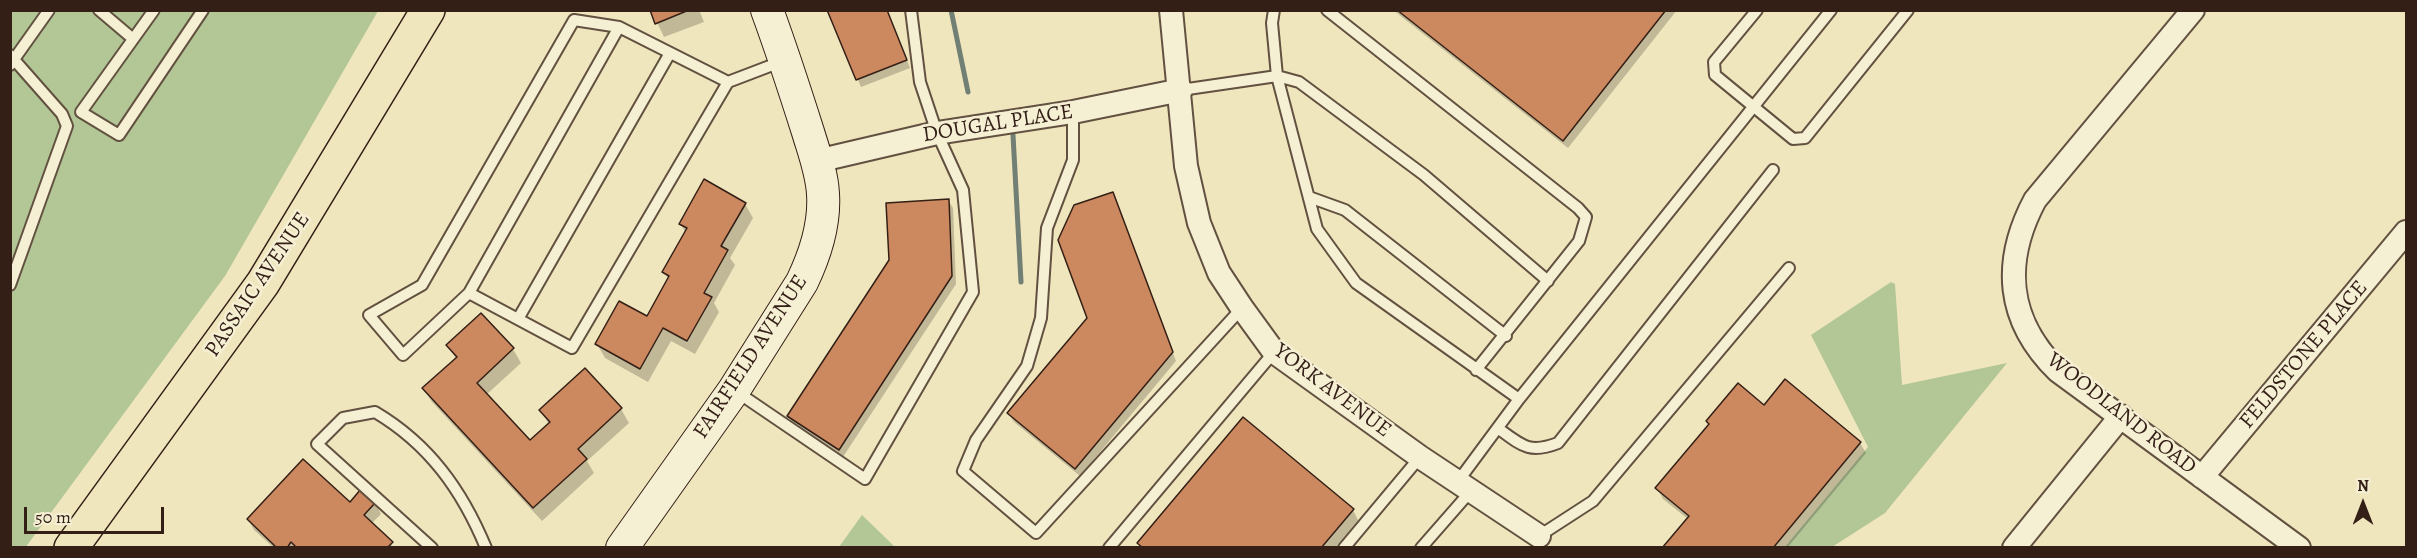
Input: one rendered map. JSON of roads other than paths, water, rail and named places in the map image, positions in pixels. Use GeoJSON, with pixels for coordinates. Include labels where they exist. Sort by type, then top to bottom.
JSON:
{"type":"FeatureCollection","features":[{"type":"Feature","properties":{"kind":"main road","name":"PASSAIC AVENUE"},"geometry":{"type":"LineString","coordinates":[[71,548],[263,283],[428,10]]}},
{"type":"Feature","properties":{"kind":"street","name":"FAIRFIELD AVENUE"},"geometry":{"type":"LineString","coordinates":[[621,548],[734,390],[811,264],[821,225],[823,194],[817,161],[786,60],[767,10]]}},
{"type":"Feature","properties":{"kind":"street","name":"YORK AVENUE"},"geometry":{"type":"LineString","coordinates":[[1172,10],[1181,90],[1186,166],[1199,223],[1219,273],[1242,308],[1274,352],[1420,457],[1539,536]]}},
{"type":"Feature","properties":{"kind":"street","name":"WOODLAND ROAD"},"geometry":{"type":"LineString","coordinates":[[2193,10],[2035,200],[2022,224],[2015,250],[2014,290],[2020,316],[2032,340],[2058,371],[2299,548]]}},
{"type":"Feature","properties":{"kind":"street","name":"DOUGAL PLACE"},"geometry":{"type":"LineString","coordinates":[[817,161],[937,133],[1073,112],[1181,90]]}},
{"type":"Feature","properties":{"kind":"street","name":"FELDSTONE PLACE"},"geometry":{"type":"LineString","coordinates":[[2202,477],[2406,232]]}},
{"type":"Feature","properties":{"kind":"street"},"geometry":{"type":"LineString","coordinates":[[2014,548],[2121,416]]}},
{"type":"Feature","properties":{"kind":"lane"},"geometry":{"type":"LineString","coordinates":[[10,285],[67,126],[62,114],[12,60],[49,10]]}},
{"type":"Feature","properties":{"kind":"lane"},"geometry":{"type":"LineString","coordinates":[[99,10],[132,38]]}},
{"type":"Feature","properties":{"kind":"lane"},"geometry":{"type":"LineString","coordinates":[[154,10],[81,112],[119,135],[203,10]]}},
{"type":"Feature","properties":{"kind":"lane"},"geometry":{"type":"LineString","coordinates":[[734,390],[865,479],[973,292],[963,190],[937,133],[920,82],[911,10]]}},
{"type":"Feature","properties":{"kind":"lane"},"geometry":{"type":"LineString","coordinates":[[1274,10],[1272,23],[1277,76],[1317,229],[1356,283],[1519,399]]}},
{"type":"Feature","properties":{"kind":"lane"},"geometry":{"type":"LineString","coordinates":[[1327,10],[1578,208],[1586,217],[1579,241],[1506,336],[1476,370]]}},
{"type":"Feature","properties":{"kind":"lane"},"geometry":{"type":"LineString","coordinates":[[1757,10],[1714,62],[1713,69],[1715,75],[1793,139],[1805,138],[1908,10]]}},
{"type":"Feature","properties":{"kind":"lane"},"geometry":{"type":"LineString","coordinates":[[1421,548],[1464,486],[1519,399],[1831,10]]}},
{"type":"Feature","properties":{"kind":"lane"},"geometry":{"type":"LineString","coordinates":[[619,27],[469,293],[403,355],[369,315],[422,285],[574,20],[619,27],[728,82]]}},
{"type":"Feature","properties":{"kind":"lane"},"geometry":{"type":"LineString","coordinates":[[518,319],[670,53]]}},
{"type":"Feature","properties":{"kind":"lane"},"geometry":{"type":"LineString","coordinates":[[469,293],[572,348],[728,82],[786,60]]}},
{"type":"Feature","properties":{"kind":"lane"},"geometry":{"type":"LineString","coordinates":[[1181,90],[1277,76],[1299,82],[1424,175],[1548,281]]}},
{"type":"Feature","properties":{"kind":"lane"},"geometry":{"type":"LineString","coordinates":[[1073,112],[1073,160],[1047,228],[1041,318],[1027,366],[976,440],[963,471],[1036,532],[1242,308]]}},
{"type":"Feature","properties":{"kind":"lane"},"geometry":{"type":"LineString","coordinates":[[1499,429],[1530,449],[1544,448],[1558,443],[1773,170]]}},
{"type":"Feature","properties":{"kind":"lane"},"geometry":{"type":"LineString","coordinates":[[1309,197],[1345,210],[1506,336]]}},
{"type":"Feature","properties":{"kind":"lane"},"geometry":{"type":"LineString","coordinates":[[1539,536],[1593,501],[1789,267]]}},
{"type":"Feature","properties":{"kind":"lane"},"geometry":{"type":"LineString","coordinates":[[1109,548],[1274,352]]}},
{"type":"Feature","properties":{"kind":"lane"},"geometry":{"type":"LineString","coordinates":[[432,548],[317,444],[343,418],[375,412],[401,428],[437,465],[468,506],[486,548]]}},
{"type":"Feature","properties":{"kind":"lane"},"geometry":{"type":"LineString","coordinates":[[1344,548],[1420,457]]}},
{"type":"Feature","properties":{"kind":"waterway"},"geometry":{"type":"LineString","coordinates":[[951,10],[968,92]]}},
{"type":"Feature","properties":{"kind":"waterway"},"geometry":{"type":"LineString","coordinates":[[1013,135],[1021,282]]}}]}
